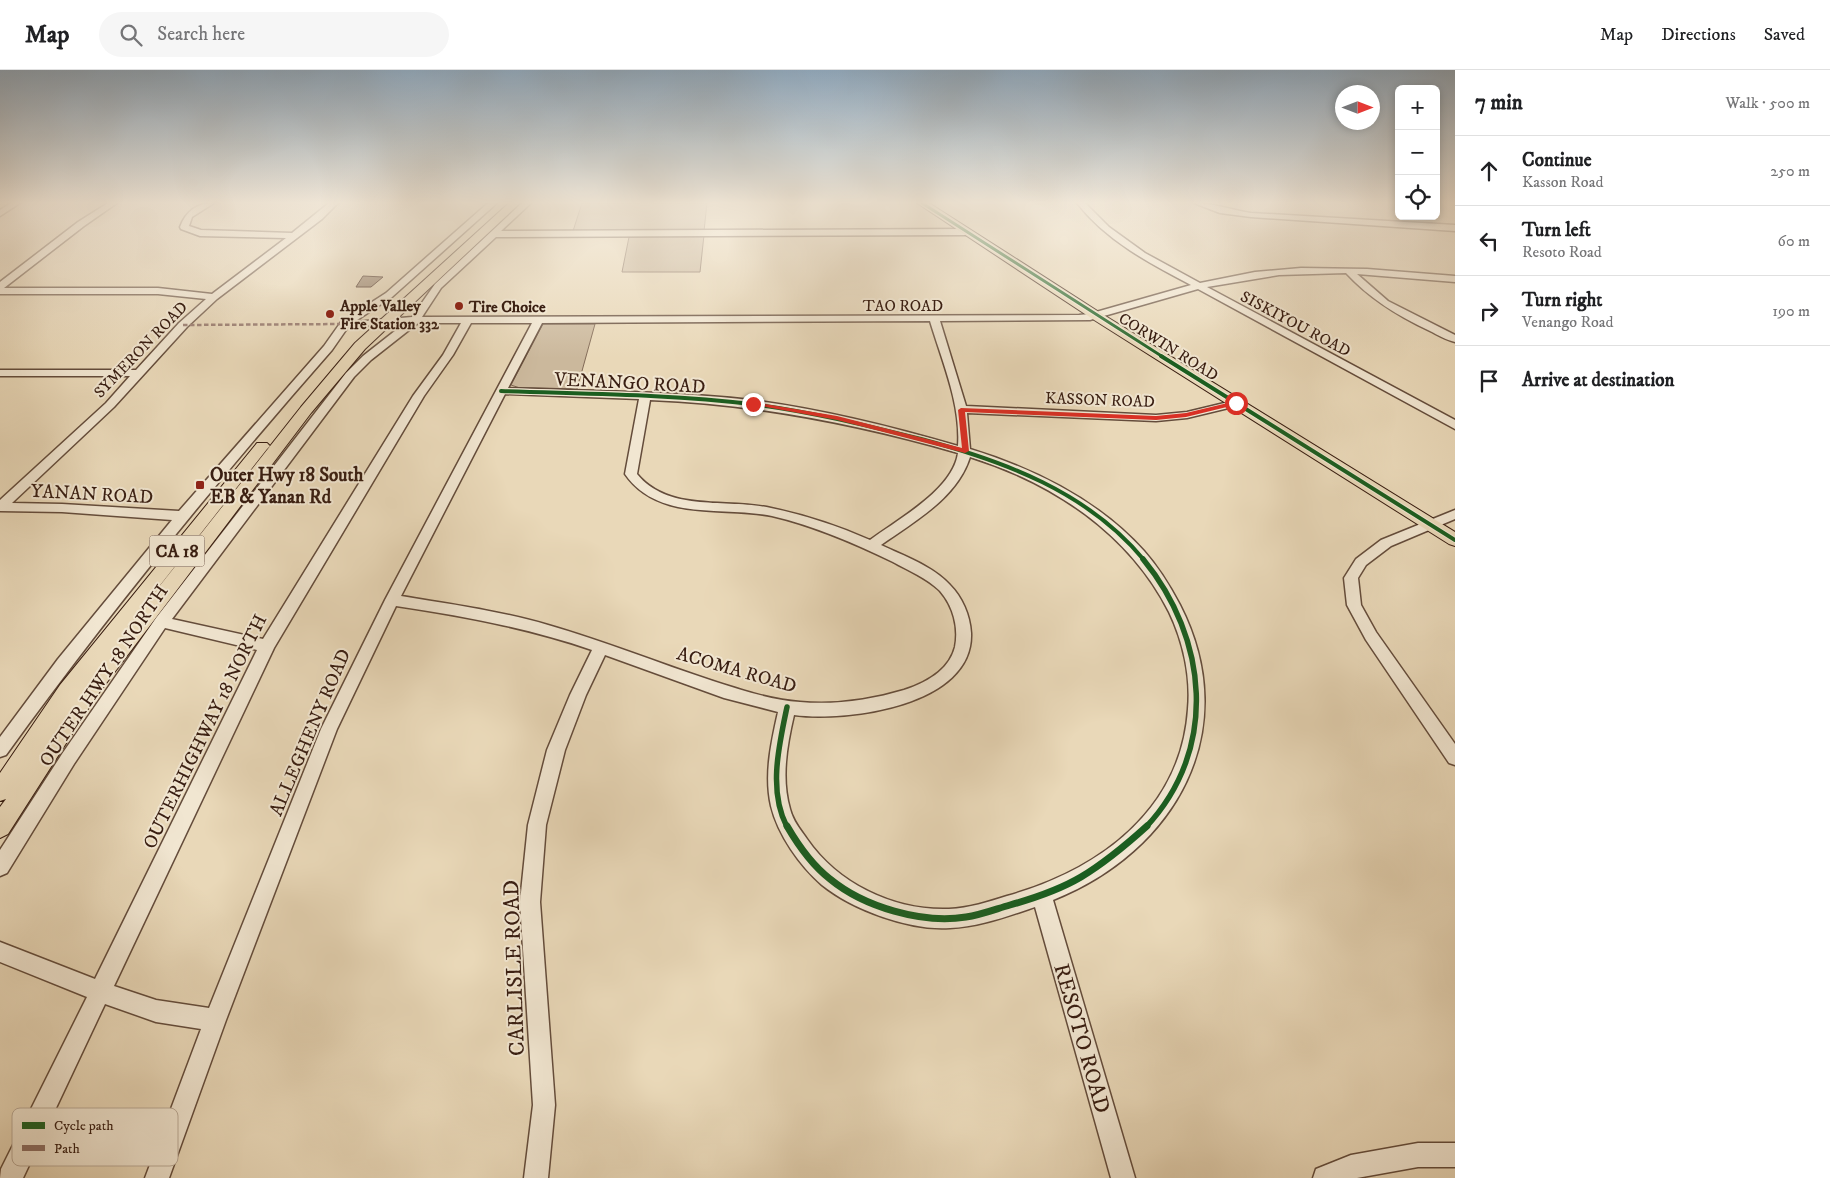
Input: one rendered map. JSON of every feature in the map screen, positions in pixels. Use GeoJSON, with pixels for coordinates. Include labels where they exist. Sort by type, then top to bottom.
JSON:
{"type":"FeatureCollection","features":[{"type":"Feature","properties":{"kind":"main road","name":"CA 18"},"geometry":{"type":"LineString","coordinates":[[0,826],[88,692],[306,410],[379,322],[451,255]]}},
{"type":"Feature","properties":{"kind":"main road","name":"CA 18"},"geometry":{"type":"LineString","coordinates":[[0,791],[67,691],[126,615],[334,359],[456,255]]}},
{"type":"Feature","properties":{"kind":"main road","name":"CORWIN ROAD"},"geometry":{"type":"LineString","coordinates":[[1002,255],[1455,540]]}},
{"type":"Feature","properties":{"kind":"street"},"geometry":{"type":"LineString","coordinates":[[0,287],[42,255]]}},
{"type":"Feature","properties":{"kind":"street","name":"SYMERON ROAD"},"geometry":{"type":"LineString","coordinates":[[0,507],[110,405],[183,325],[214,297],[269,255]]}},
{"type":"Feature","properties":{"kind":"street"},"geometry":{"type":"LineString","coordinates":[[0,750],[64,663],[182,516],[250,435],[328,348],[345,324],[389,295],[434,255]]}},
{"type":"Feature","properties":{"kind":"street","name":"OUTER HWY 18 NORTH"},"geometry":{"type":"LineString","coordinates":[[0,867],[68,759],[161,622],[295,444],[350,375],[367,358],[414,321],[438,286],[472,255]]}},
{"type":"Feature","properties":{"kind":"street","name":"SISKIYOU ROAD"},"geometry":{"type":"LineString","coordinates":[[1142,255],[1455,425]]}},
{"type":"Feature","properties":{"kind":"street"},"geometry":{"type":"LineString","coordinates":[[1349,271],[1374,296],[1393,309],[1455,340]]}},
{"type":"Feature","properties":{"kind":"street","name":"TAO ROAD"},"geometry":{"type":"LineString","coordinates":[[345,324],[414,321],[1079,318],[1197,286],[1232,278],[1280,272],[1349,271],[1455,279]]}},
{"type":"Feature","properties":{"kind":"street"},"geometry":{"type":"LineString","coordinates":[[0,291],[158,291],[214,297]]}},
{"type":"Feature","properties":{"kind":"street","name":"ALLEGHENY ROAD"},"geometry":{"type":"LineString","coordinates":[[178,1121],[215,1020],[329,730],[392,600],[538,320]]}},
{"type":"Feature","properties":{"kind":"street"},"geometry":{"type":"LineString","coordinates":[[872,545],[940,494],[959,471],[965,451],[965,428],[961,410],[935,320]]}},
{"type":"Feature","properties":{"kind":"street","name":"OUTERHIGHWAY 18 NORTH"},"geometry":{"type":"LineString","coordinates":[[44,1108],[266,646],[419,396],[448,355],[467,321]]}},
{"type":"Feature","properties":{"kind":"street"},"geometry":{"type":"LineString","coordinates":[[0,373],[140,373]]}},
{"type":"Feature","properties":{"kind":"street","name":"VENANGO ROAD"},"geometry":{"type":"LineString","coordinates":[[501,391],[753,404],[837,418],[998,461],[1036,478],[1076,500],[1106,524],[1138,554],[1164,586],[1181,622],[1193,662],[1198,699],[1195,736],[1185,770],[1172,795],[1150,825],[1129,844],[1088,874],[1042,898],[965,917],[923,919],[878,906],[833,882],[808,857],[784,822],[777,790],[778,751],[787,707]]}},
{"type":"Feature","properties":{"kind":"street","name":"ACOMA ROAD"},"geometry":{"type":"LineString","coordinates":[[392,600],[488,615],[548,630],[718,688],[787,707],[833,709],[869,705],[901,698],[931,686],[950,674],[960,654],[965,634],[959,609],[946,588],[924,572],[872,545],[797,518],[748,508],[701,505],[667,500],[641,488],[631,474],[644,397]]}},
{"type":"Feature","properties":{"kind":"street","name":"KASSON ROAD"},"geometry":{"type":"LineString","coordinates":[[961,410],[1156,418],[1186,415],[1236,403]]}},
{"type":"Feature","properties":{"kind":"street","name":"YANAN ROAD"},"geometry":{"type":"LineString","coordinates":[[0,507],[62,508],[182,516]]}},
{"type":"Feature","properties":{"kind":"street"},"geometry":{"type":"LineString","coordinates":[[1454,755],[1371,636],[1354,605],[1350,578],[1361,562],[1386,543],[1455,514]]}},
{"type":"Feature","properties":{"kind":"street"},"geometry":{"type":"LineString","coordinates":[[161,622],[266,646]]}},
{"type":"Feature","properties":{"kind":"street","name":"CARLISLE ROAD"},"geometry":{"type":"LineString","coordinates":[[536,1178],[544,1105],[530,902],[537,825],[556,750],[578,695],[601,647]]}},
{"type":"Feature","properties":{"kind":"street","name":"RESOTO ROAD"},"geometry":{"type":"LineString","coordinates":[[1042,898],[1123,1178]]}},
{"type":"Feature","properties":{"kind":"street"},"geometry":{"type":"LineString","coordinates":[[0,952],[100,992],[156,1011],[215,1020]]}},
{"type":"Feature","properties":{"kind":"street"},"geometry":{"type":"LineString","coordinates":[[1325,1178],[1351,1167],[1418,1155],[1455,1154]]}},
{"type":"Feature","properties":{"kind":"street","name":"OUTERHIGHWAY 18 NORTH"},"geometry":{"type":"LineString","coordinates":[[10,1178],[16,1166]]}},
{"type":"Feature","properties":{"kind":"street","name":"ALLEGHENY ROAD"},"geometry":{"type":"LineString","coordinates":[[157,1178],[161,1166]]}},
{"type":"Feature","properties":{"kind":"shaded area"},"geometry":{"type":"Polygon","coordinates":[[[625,255],[702,255],[700,272],[622,272],[625,255]]]}},
{"type":"Feature","properties":{"kind":"shaded area"},"geometry":{"type":"Polygon","coordinates":[[[543,324],[595,324],[577,389],[520,388],[511,385],[543,324]]]}},
{"type":"Feature","properties":{"kind":"building"},"geometry":{"type":"Polygon","coordinates":[[[363,276],[383,277],[371,287],[356,287],[363,276]]]}},
{"type":"Feature","properties":{"kind":"marked path"},"geometry":{"type":"LineString","coordinates":[[183,325],[345,324]]}},
{"type":"Feature","properties":{"kind":"cycle path"},"geometry":{"type":"LineString","coordinates":[[1002,255],[1455,540]]}},
{"type":"Feature","properties":{"kind":"cycle path"},"geometry":{"type":"LineString","coordinates":[[501,391],[690,398],[794,410],[835,418],[947,446],[1024,473],[1057,490],[1092,512],[1125,540],[1153,571],[1182,623],[1193,659],[1197,695],[1195,730],[1186,764],[1170,796],[1148,826],[1118,852],[1092,870],[1054,891],[972,916],[949,919],[902,913],[873,902],[836,884],[809,857],[785,823],[777,792],[777,764],[787,707]]}},
{"type":"Feature","properties":{"kind":"place","name":"Tire Choice"},"geometry":{"type":"Point","coordinates":[459,306]}},
{"type":"Feature","properties":{"kind":"place","name":"Apple Valley Fire Station 332"},"geometry":{"type":"Point","coordinates":[330,314]}},
{"type":"Feature","properties":{"kind":"place","name":"Outer Hwy 18 South EB & Yanan Rd"},"geometry":{"type":"Point","coordinates":[200,485]}},
{"type":"Feature","properties":{"kind":"route"},"geometry":{"type":"LineString","coordinates":[[753,404],[837,418],[965,451],[965,428],[961,410],[1156,418],[1186,415],[1236,403]]}}]}
